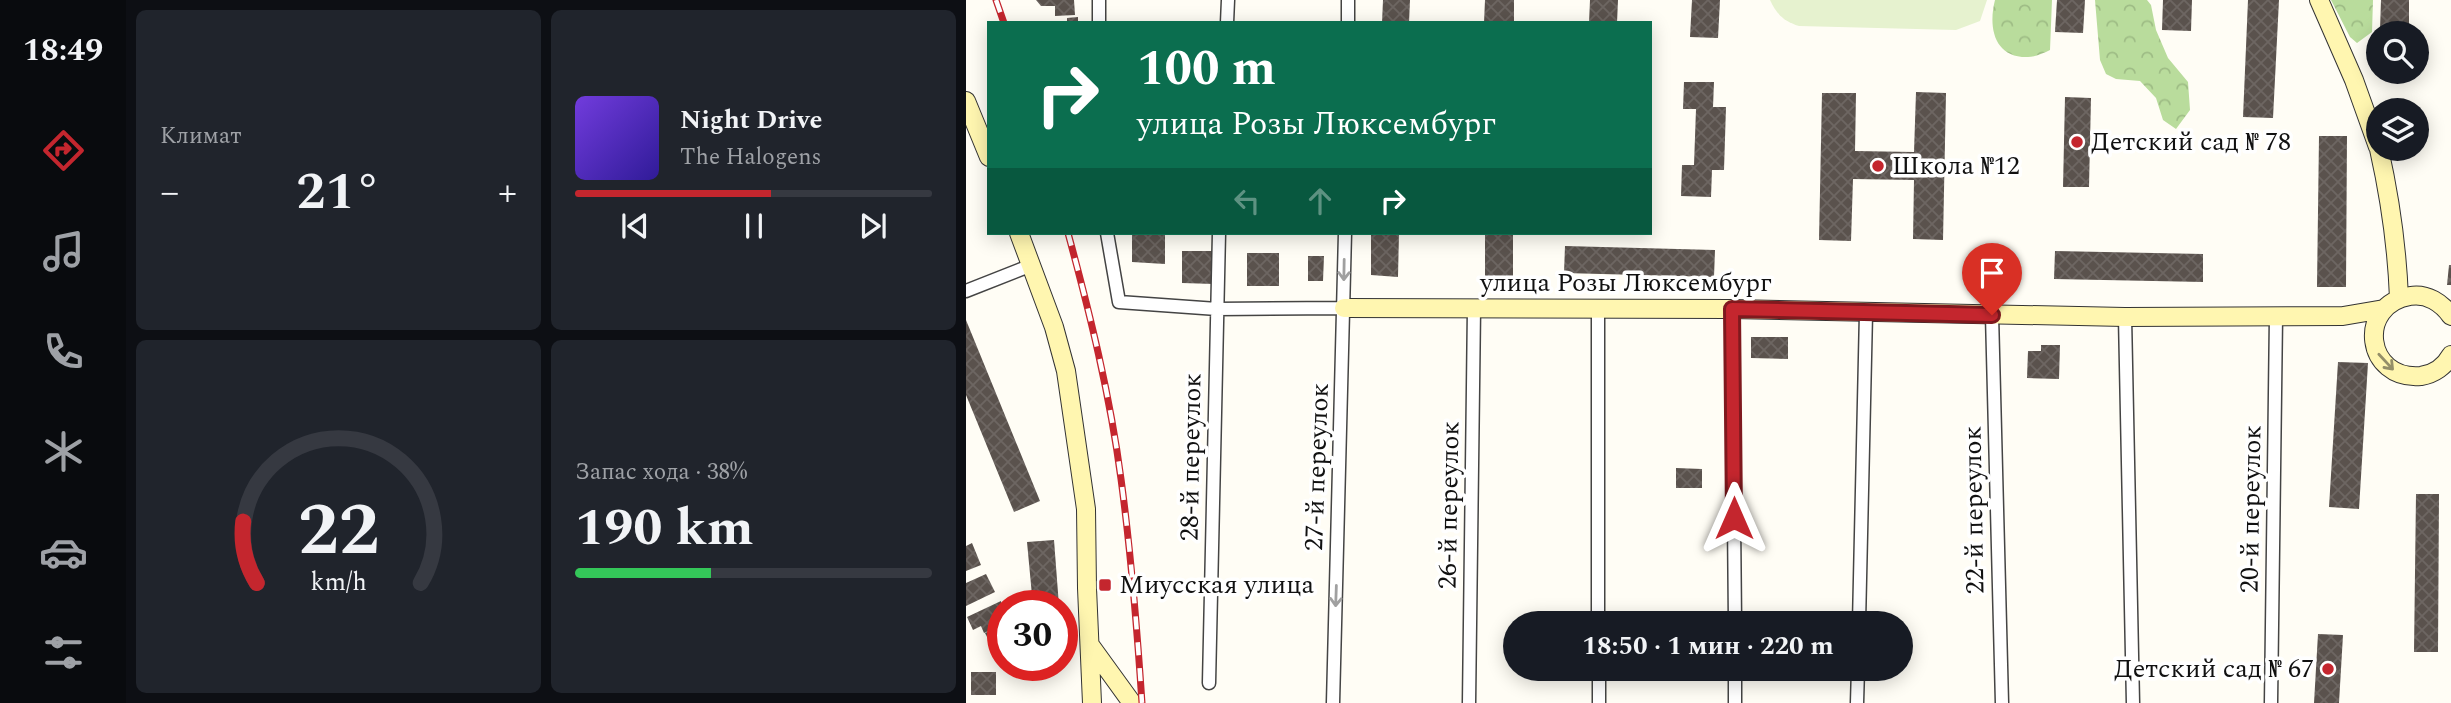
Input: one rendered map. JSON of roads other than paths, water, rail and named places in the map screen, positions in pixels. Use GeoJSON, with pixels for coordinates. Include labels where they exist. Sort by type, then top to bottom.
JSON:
{"type":"FeatureCollection","features":[{"type":"Feature","properties":{"kind":"street"},"geometry":{"type":"LineString","coordinates":[[1099,0],[1099,21]]}},
{"type":"Feature","properties":{"kind":"street"},"geometry":{"type":"LineString","coordinates":[[1227,0],[1227,21]]}},
{"type":"Feature","properties":{"kind":"street"},"geometry":{"type":"LineString","coordinates":[[1348,0],[1348,21]]}},
{"type":"Feature","properties":{"kind":"street"},"geometry":{"type":"LineString","coordinates":[[2319,0],[2366,113]]}},
{"type":"Feature","properties":{"kind":"street"},"geometry":{"type":"LineString","coordinates":[[966,101],[987,152]]}},
{"type":"Feature","properties":{"kind":"street"},"geometry":{"type":"LineString","coordinates":[[2382,161],[2398,257],[2399,298]]}},
{"type":"Feature","properties":{"kind":"street"},"geometry":{"type":"LineString","coordinates":[[1020,235],[1054,327],[1066,371],[1086,509],[1092,703]]}},
{"type":"Feature","properties":{"kind":"street","name":"улица Розы Люксембург"},"geometry":{"type":"LineString","coordinates":[[1107,235],[1119,302],[1217,309],[1598,308],[2125,317],[2343,316],[2384,309],[2399,298],[2417,295]]}},
{"type":"Feature","properties":{"kind":"street","name":"28-й переулок"},"geometry":{"type":"LineString","coordinates":[[1209,683],[1219,235]]}},
{"type":"Feature","properties":{"kind":"street","name":"27-й переулок"},"geometry":{"type":"LineString","coordinates":[[1333,703],[1345,235]]}},
{"type":"Feature","properties":{"kind":"street"},"geometry":{"type":"LineString","coordinates":[[2398,257],[2417,295],[2436,300],[2449,311]]}},
{"type":"Feature","properties":{"kind":"street"},"geometry":{"type":"LineString","coordinates":[[966,291],[1032,265]]}},
{"type":"Feature","properties":{"kind":"street","name":"26-й переулок"},"geometry":{"type":"LineString","coordinates":[[1469,703],[1474,308]]}},
{"type":"Feature","properties":{"kind":"street"},"geometry":{"type":"LineString","coordinates":[[1598,308],[1598,611]]}},
{"type":"Feature","properties":{"kind":"street"},"geometry":{"type":"LineString","coordinates":[[1732,309],[1735,611]]}},
{"type":"Feature","properties":{"kind":"street"},"geometry":{"type":"LineString","coordinates":[[2384,309],[2376,323],[2374,338],[2375,349],[2389,368],[2410,377],[2427,375],[2439,369],[2451,355]]}},
{"type":"Feature","properties":{"kind":"street"},"geometry":{"type":"LineString","coordinates":[[1859,611],[1866,313]]}},
{"type":"Feature","properties":{"kind":"street","name":"22-й переулок"},"geometry":{"type":"LineString","coordinates":[[1992,315],[2001,703]]}},
{"type":"Feature","properties":{"kind":"street","name":"20-й переулок"},"geometry":{"type":"LineString","coordinates":[[2271,703],[2276,316]]}},
{"type":"Feature","properties":{"kind":"street"},"geometry":{"type":"LineString","coordinates":[[2343,316],[2374,338]]}},
{"type":"Feature","properties":{"kind":"street"},"geometry":{"type":"LineString","coordinates":[[2125,317],[2133,703]]}},
{"type":"Feature","properties":{"kind":"street"},"geometry":{"type":"LineString","coordinates":[[1090,645],[1132,703]]}},
{"type":"Feature","properties":{"kind":"street"},"geometry":{"type":"LineString","coordinates":[[1599,681],[1599,703]]}},
{"type":"Feature","properties":{"kind":"street"},"geometry":{"type":"LineString","coordinates":[[1735,681],[1735,703]]}},
{"type":"Feature","properties":{"kind":"street"},"geometry":{"type":"LineString","coordinates":[[1857,703],[1858,681]]}},
{"type":"Feature","properties":{"kind":"railway"},"geometry":{"type":"LineString","coordinates":[[996,0],[1003,21]]}},
{"type":"Feature","properties":{"kind":"railway"},"geometry":{"type":"LineString","coordinates":[[1069,235],[1099,355],[1116,448],[1131,563],[1142,703]]}},
{"type":"Feature","properties":{"kind":"place","name":"Детский сад № 78"},"geometry":{"type":"Point","coordinates":[2077,142]}},
{"type":"Feature","properties":{"kind":"place","name":"Школа №12"},"geometry":{"type":"Point","coordinates":[1878,166]}},
{"type":"Feature","properties":{"kind":"place","name":"Миусская улица"},"geometry":{"type":"Point","coordinates":[1105,585]}},
{"type":"Feature","properties":{"kind":"place","name":"Детский сад № 67"},"geometry":{"type":"Point","coordinates":[2328,669]}}]}
